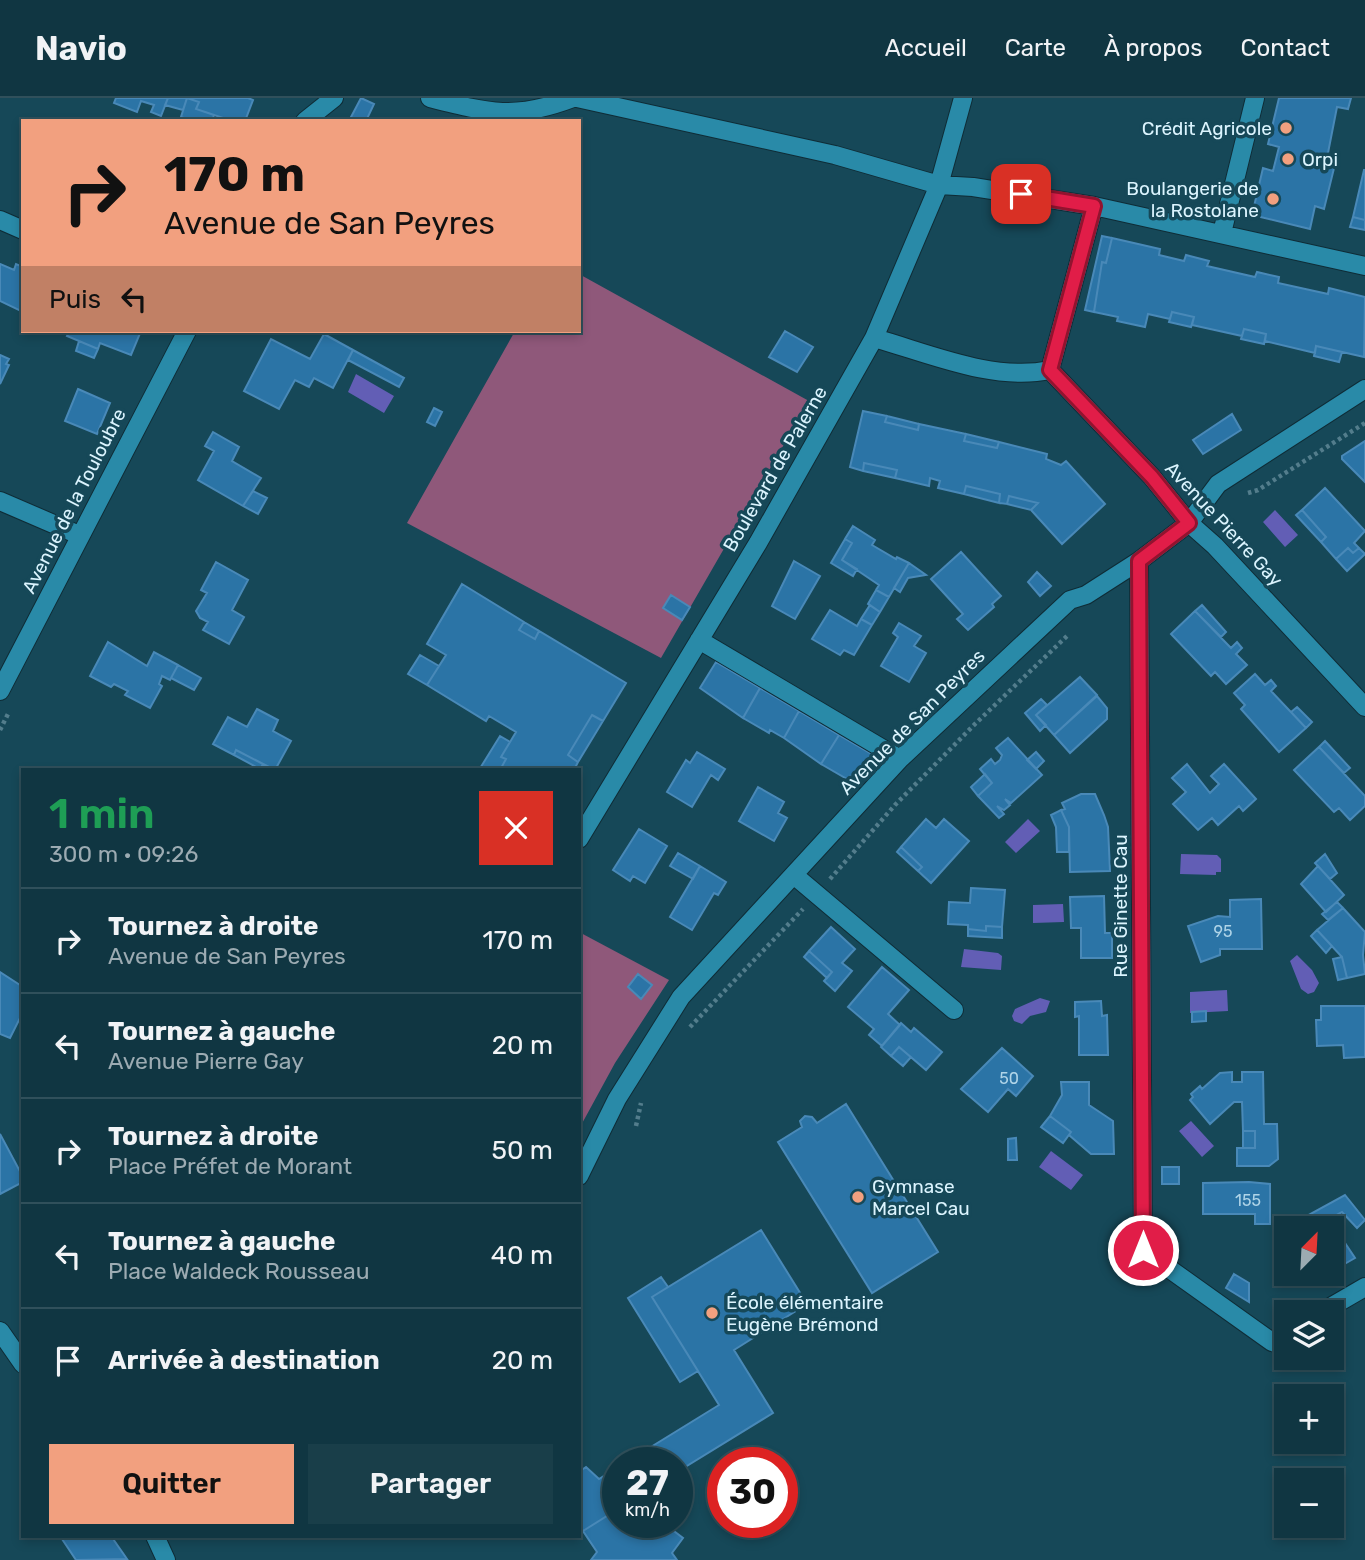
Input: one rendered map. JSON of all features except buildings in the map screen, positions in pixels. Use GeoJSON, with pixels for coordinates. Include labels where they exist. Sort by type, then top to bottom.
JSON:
{"type":"FeatureCollection","features":[{"type":"Feature","properties":{"kind":"street"},"geometry":{"type":"LineString","coordinates":[[299,119],[310,98]]}},
{"type":"Feature","properties":{"kind":"street"},"geometry":{"type":"LineString","coordinates":[[308,119],[334,98]]}},
{"type":"Feature","properties":{"kind":"street"},"geometry":{"type":"LineString","coordinates":[[430,98],[501,115],[541,110],[575,98],[835,155],[939,185],[973,187],[1094,206],[1365,266]]}},
{"type":"Feature","properties":{"kind":"street","name":"Boulevard de Palerne"},"geometry":{"type":"LineString","coordinates":[[581,836],[758,543],[874,338],[939,185],[963,98]]}},
{"type":"Feature","properties":{"kind":"street"},"geometry":{"type":"LineString","coordinates":[[1222,233],[1255,98]]}},
{"type":"Feature","properties":{"kind":"street"},"geometry":{"type":"LineString","coordinates":[[874,338],[982,367],[1031,374],[1050,370],[1094,206]]}},
{"type":"Feature","properties":{"kind":"street"},"geometry":{"type":"LineString","coordinates":[[0,220],[21,229]]}},
{"type":"Feature","properties":{"kind":"street","name":"Avenue de la Touloubre"},"geometry":{"type":"LineString","coordinates":[[0,691],[186,333]]}},
{"type":"Feature","properties":{"kind":"street","name":"Avenue Pierre Gay"},"geometry":{"type":"LineString","coordinates":[[1050,370],[1152,477],[1189,523],[1215,547],[1365,707]]}},
{"type":"Feature","properties":{"kind":"street","name":"Avenue de San Peyres"},"geometry":{"type":"LineString","coordinates":[[581,1172],[617,1099],[681,998],[900,759],[1070,600],[1086,595],[1139,561],[1189,523],[1218,484],[1365,389]]}},
{"type":"Feature","properties":{"kind":"street"},"geometry":{"type":"LineString","coordinates":[[0,501],[79,536]]}},
{"type":"Feature","properties":{"kind":"street","name":"Rue Ginette Cau"},"geometry":{"type":"LineString","coordinates":[[1139,561],[1143,1250],[1274,1341]]}},
{"type":"Feature","properties":{"kind":"street"},"geometry":{"type":"LineString","coordinates":[[699,640],[900,759]]}},
{"type":"Feature","properties":{"kind":"street"},"geometry":{"type":"LineString","coordinates":[[795,876],[954,1010]]}},
{"type":"Feature","properties":{"kind":"street"},"geometry":{"type":"LineString","coordinates":[[1343,1300],[1365,1287]]}},
{"type":"Feature","properties":{"kind":"street"},"geometry":{"type":"LineString","coordinates":[[0,1331],[21,1361]]}},
{"type":"Feature","properties":{"kind":"street"},"geometry":{"type":"LineString","coordinates":[[156,1538],[166,1560]]}},
{"type":"Feature","properties":{"kind":"path"},"geometry":{"type":"LineString","coordinates":[[842,866],[975,724],[1070,633]]}},
{"type":"Feature","properties":{"kind":"path"},"geometry":{"type":"LineString","coordinates":[[684,1033],[805,906]]}},
{"type":"Feature","properties":{"kind":"path"},"geometry":{"type":"LineString","coordinates":[[636,1126],[642,1099]]}},
{"type":"Feature","properties":{"kind":"shaded area"},"geometry":{"type":"Polygon","coordinates":[[[581,275],[809,401],[661,658],[407,523],[514,333],[581,333],[581,275]]]}},
{"type":"Feature","properties":{"kind":"shaded area"},"geometry":{"type":"Polygon","coordinates":[[[356,374],[394,396],[384,413],[348,392],[356,374]]]}},
{"type":"Feature","properties":{"kind":"shaded area"},"geometry":{"type":"Polygon","coordinates":[[[1275,510],[1298,535],[1285,547],[1263,522],[1275,510]]]}},
{"type":"Feature","properties":{"kind":"shaded area"},"geometry":{"type":"Polygon","coordinates":[[[1028,819],[1040,831],[1016,853],[1005,842],[1028,819]]]}},
{"type":"Feature","properties":{"kind":"shaded area"},"geometry":{"type":"Polygon","coordinates":[[[1181,854],[1217,855],[1221,859],[1221,872],[1216,872],[1216,875],[1180,874],[1181,854]]]}},
{"type":"Feature","properties":{"kind":"shaded area"},"geometry":{"type":"Polygon","coordinates":[[[1063,904],[1064,922],[1033,923],[1033,905],[1063,904]]]}},
{"type":"Feature","properties":{"kind":"shaded area"},"geometry":{"type":"Polygon","coordinates":[[[581,933],[669,980],[615,1063],[581,1125],[581,933]]]}},
{"type":"Feature","properties":{"kind":"shaded area"},"geometry":{"type":"Polygon","coordinates":[[[964,949],[998,953],[1002,956],[1001,970],[961,967],[964,949]]]}},
{"type":"Feature","properties":{"kind":"shaded area"},"geometry":{"type":"Polygon","coordinates":[[[1297,955],[1312,970],[1319,983],[1314,992],[1308,994],[1301,989],[1290,961],[1297,955]]]}},
{"type":"Feature","properties":{"kind":"shaded area"},"geometry":{"type":"Polygon","coordinates":[[[1227,990],[1228,1011],[1190,1013],[1190,992],[1227,990]]]}},
{"type":"Feature","properties":{"kind":"shaded area"},"geometry":{"type":"Polygon","coordinates":[[[1040,998],[1050,1001],[1046,1012],[1030,1016],[1022,1024],[1014,1021],[1012,1016],[1015,1009],[1040,998]]]}},
{"type":"Feature","properties":{"kind":"shaded area"},"geometry":{"type":"Polygon","coordinates":[[[1191,1121],[1214,1146],[1202,1157],[1179,1131],[1191,1121]]]}},
{"type":"Feature","properties":{"kind":"shaded area"},"geometry":{"type":"Polygon","coordinates":[[[1051,1151],[1083,1175],[1071,1190],[1039,1167],[1051,1151]]]}},
{"type":"Feature","properties":{"kind":"place","name":"Crédit Agricole"},"geometry":{"type":"Point","coordinates":[1286,128]}},
{"type":"Feature","properties":{"kind":"place","name":"Orpi"},"geometry":{"type":"Point","coordinates":[1288,159]}},
{"type":"Feature","properties":{"kind":"place","name":"Boulangerie de la Rostolane"},"geometry":{"type":"Point","coordinates":[1273,199]}},
{"type":"Feature","properties":{"kind":"place","name":"Gymnase Marcel Cau"},"geometry":{"type":"Point","coordinates":[858,1197]}},
{"type":"Feature","properties":{"kind":"place","name":"École élémentaire Eugène Brémond"},"geometry":{"type":"Point","coordinates":[712,1313]}},
{"type":"Feature","properties":{"kind":"route"},"geometry":{"type":"LineString","coordinates":[[1021,194],[1094,206],[1058,350],[1050,370],[1152,477],[1189,523],[1139,561],[1143,1250]]}}]}
